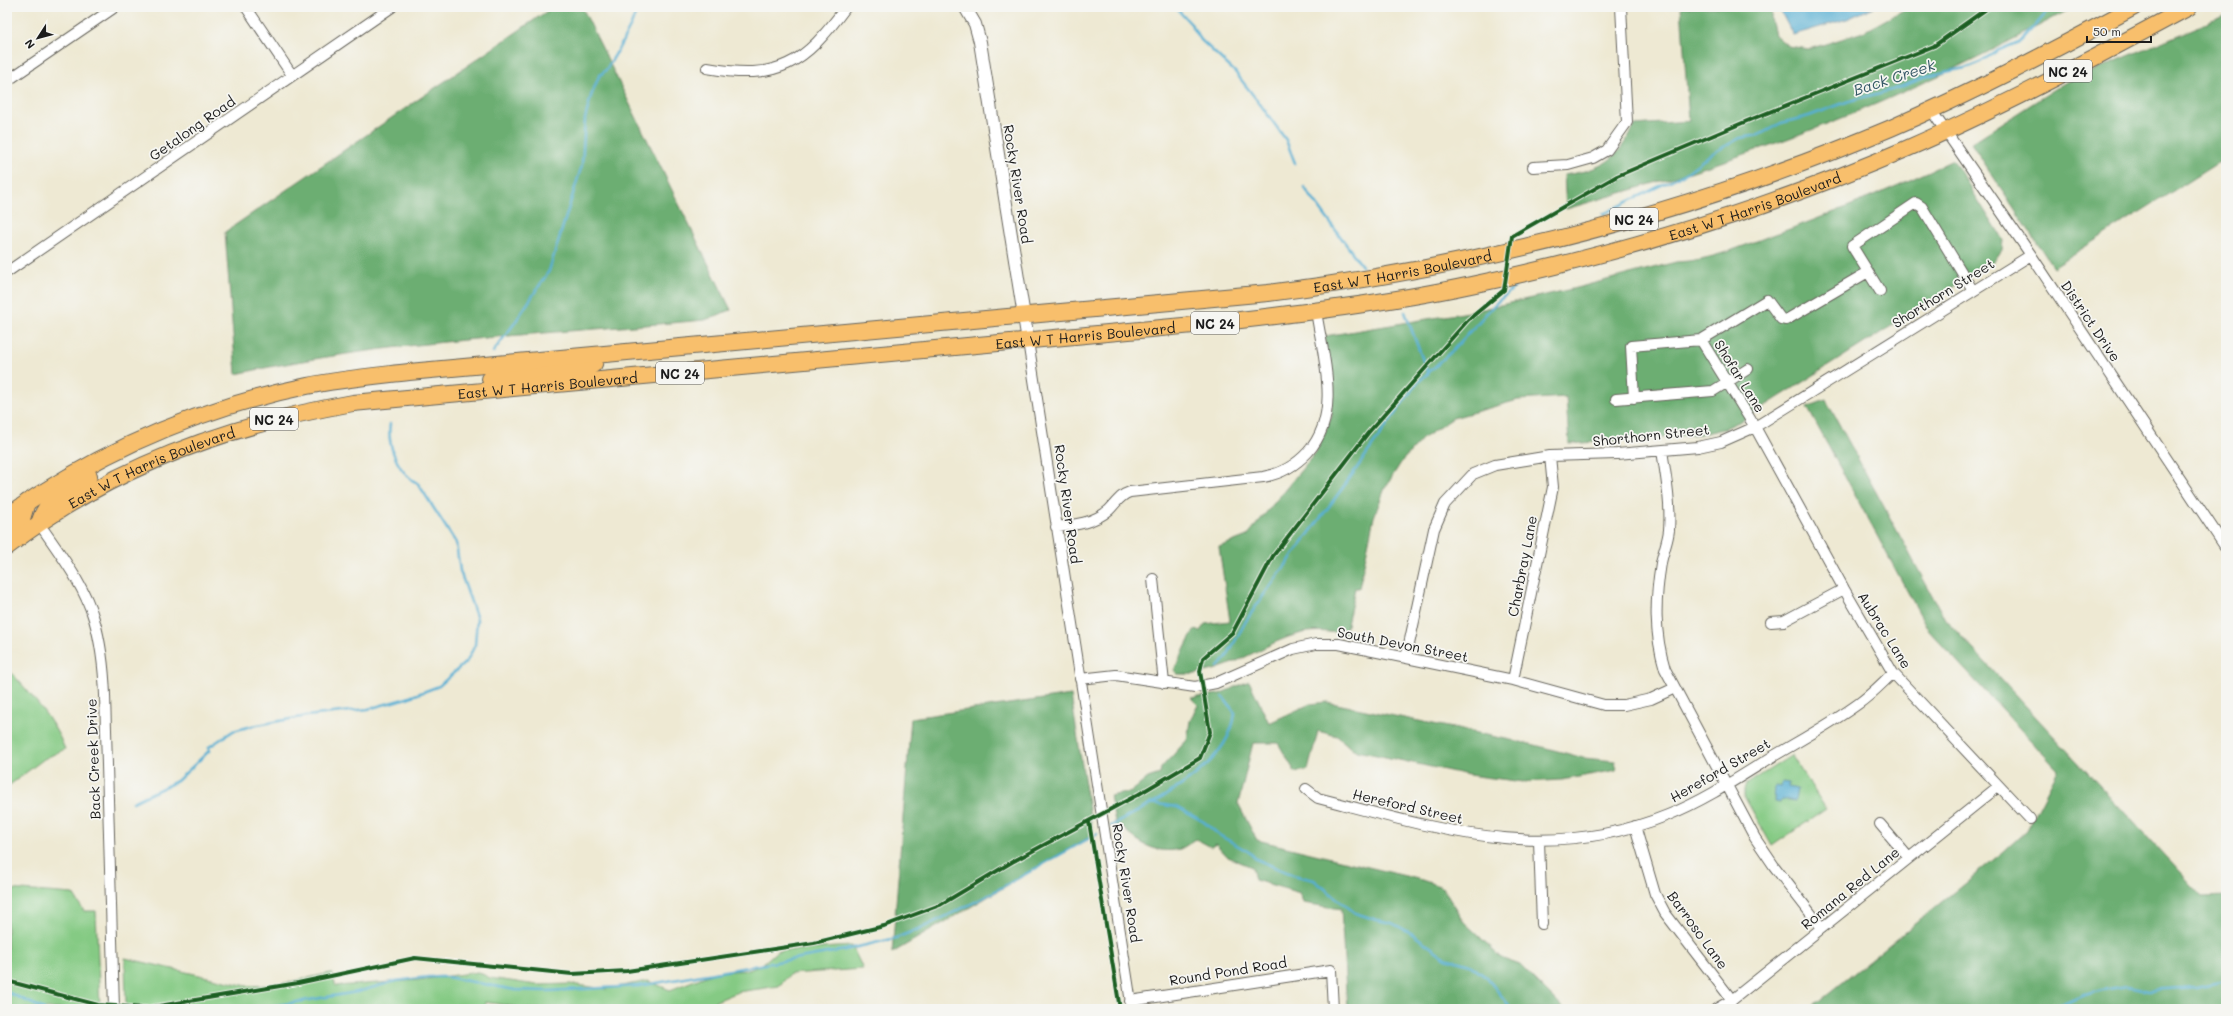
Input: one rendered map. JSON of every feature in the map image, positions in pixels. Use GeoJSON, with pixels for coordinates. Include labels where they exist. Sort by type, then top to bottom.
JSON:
{"type":"FeatureCollection","features":[{"type":"Feature","properties":{"kind":"main road","name":"East W T Harris Boulevard"},"geometry":{"type":"LineString","coordinates":[[7,516],[27,502],[111,452],[188,420],[249,400],[332,382],[409,372],[1024,316],[1303,288],[1389,276],[1489,256],[1617,224],[1734,188],[1821,156],[1931,110],[2018,69],[2134,7]]}},
{"type":"Feature","properties":{"kind":"main road","name":"East W T Harris Boulevard"},"geometry":{"type":"LineString","coordinates":[[7,547],[39,523],[92,491],[132,470],[203,440],[308,411],[353,403],[397,398],[1028,341],[1316,311],[1469,286],[1642,243],[1803,190],[1946,131],[2010,101],[2189,7]]}},
{"type":"Feature","properties":{"kind":"main road"},"geometry":{"type":"LineString","coordinates":[[397,398],[419,389],[583,369],[594,364],[596,355]]}},
{"type":"Feature","properties":{"kind":"main road"},"geometry":{"type":"LineString","coordinates":[[39,523],[44,508],[52,500],[108,464],[188,420]]}},
{"type":"Feature","properties":{"kind":"main road"},"geometry":{"type":"LineString","coordinates":[[7,532],[22,519],[27,502]]}},
{"type":"Feature","properties":{"kind":"street"},"geometry":{"type":"LineString","coordinates":[[7,81],[115,7]]}},
{"type":"Feature","properties":{"kind":"street"},"geometry":{"type":"LineString","coordinates":[[246,7],[292,75]]}},
{"type":"Feature","properties":{"kind":"street","name":"Getalong Road"},"geometry":{"type":"LineString","coordinates":[[7,272],[392,7]]}},
{"type":"Feature","properties":{"kind":"street"},"geometry":{"type":"LineString","coordinates":[[707,68],[750,73],[765,71],[787,64],[809,51],[819,42],[846,7]]}},
{"type":"Feature","properties":{"kind":"street","name":"Rocky River Road"},"geometry":{"type":"LineString","coordinates":[[965,7],[975,24],[980,42],[1131,1005]]}},
{"type":"Feature","properties":{"kind":"street"},"geometry":{"type":"LineString","coordinates":[[1533,166],[1568,165],[1593,158],[1607,150],[1627,122],[1627,87],[1621,7]]}},
{"type":"Feature","properties":{"kind":"street","name":"District Drive"},"geometry":{"type":"LineString","coordinates":[[1931,110],[2031,255],[2226,548]]}},
{"type":"Feature","properties":{"kind":"street"},"geometry":{"type":"LineString","coordinates":[[1880,291],[1852,246],[1916,203],[1922,207],[1973,291]]}},
{"type":"Feature","properties":{"kind":"street","name":"Shorthorn Street"},"geometry":{"type":"LineString","coordinates":[[1406,658],[1434,529],[1445,504],[1474,474],[1495,465],[1550,456],[1662,450],[1698,447],[1722,442],[1755,428],[2031,255]]}},
{"type":"Feature","properties":{"kind":"street"},"geometry":{"type":"LineString","coordinates":[[1634,398],[1631,346],[1701,340],[1767,300],[1780,319],[1786,320],[1868,272]]}},
{"type":"Feature","properties":{"kind":"street"},"geometry":{"type":"LineString","coordinates":[[1056,527],[1092,521],[1109,510],[1121,496],[1130,492],[1263,477],[1273,475],[1297,463],[1320,436],[1328,410],[1316,311]]}},
{"type":"Feature","properties":{"kind":"street","name":"Shofar Lane"},"geometry":{"type":"LineString","coordinates":[[1701,340],[1755,428]]}},
{"type":"Feature","properties":{"kind":"street"},"geometry":{"type":"LineString","coordinates":[[1616,399],[1713,391],[1748,369]]}},
{"type":"Feature","properties":{"kind":"street","name":"Aubrac Lane"},"geometry":{"type":"LineString","coordinates":[[1755,428],[1844,589],[1893,673],[2030,818]]}},
{"type":"Feature","properties":{"kind":"street"},"geometry":{"type":"LineString","coordinates":[[1662,450],[1668,498],[1669,531],[1661,562],[1656,620],[1658,646],[1665,669],[1755,838],[1774,866],[1822,928]]}},
{"type":"Feature","properties":{"kind":"street","name":"Charbray Lane"},"geometry":{"type":"LineString","coordinates":[[1514,680],[1553,487],[1550,456]]}},
{"type":"Feature","properties":{"kind":"street","name":"Back Creek Drive"},"geometry":{"type":"LineString","coordinates":[[39,523],[76,580],[94,618],[103,666],[114,1009]]}},
{"type":"Feature","properties":{"kind":"street"},"geometry":{"type":"LineString","coordinates":[[1153,579],[1164,683]]}},
{"type":"Feature","properties":{"kind":"street"},"geometry":{"type":"LineString","coordinates":[[1771,622],[1784,621],[1844,589]]}},
{"type":"Feature","properties":{"kind":"street","name":"South Devon Street"},"geometry":{"type":"LineString","coordinates":[[1080,679],[1116,676],[1195,687],[1216,683],[1279,654],[1316,644],[1339,644],[1514,680],[1604,706],[1624,705],[1651,699],[1675,688]]}},
{"type":"Feature","properties":{"kind":"street","name":"Hereford Street"},"geometry":{"type":"LineString","coordinates":[[1306,789],[1318,798],[1451,832],[1492,838],[1539,840],[1588,836],[1635,826],[1668,815],[1705,798],[1858,704],[1893,673]]}},
{"type":"Feature","properties":{"kind":"street","name":"Romana Red Lane"},"geometry":{"type":"LineString","coordinates":[[1716,1009],[1732,1000],[1999,786]]}},
{"type":"Feature","properties":{"kind":"street"},"geometry":{"type":"LineString","coordinates":[[1880,824],[1909,858]]}},
{"type":"Feature","properties":{"kind":"street","name":"Barroso Lane"},"geometry":{"type":"LineString","coordinates":[[1635,826],[1655,894],[1665,913],[1732,1000]]}},
{"type":"Feature","properties":{"kind":"street"},"geometry":{"type":"LineString","coordinates":[[1539,840],[1542,924]]}},
{"type":"Feature","properties":{"kind":"street","name":"Round Pond Road"},"geometry":{"type":"LineString","coordinates":[[1131,1005],[1331,970],[1333,1009]]}},
{"type":"Feature","properties":{"kind":"green space"},"geometry":{"type":"Polygon","coordinates":[[[553,7],[582,7],[731,310],[705,320],[529,334],[411,346],[294,362],[236,374],[225,232],[553,7]]]}},
{"type":"Feature","properties":{"kind":"green space"},"geometry":{"type":"Polygon","coordinates":[[[1681,7],[1772,7],[1771,19],[1775,35],[1788,46],[1809,49],[1861,33],[1909,7],[2074,7],[1945,73],[1845,117],[1720,162],[1659,182],[1566,209],[1564,175],[1589,170],[1607,161],[1622,147],[1635,125],[1689,121],[1681,7]]]}},
{"type":"Feature","properties":{"kind":"green space"},"geometry":{"type":"Polygon","coordinates":[[[2226,15],[2226,170],[2219,162],[2053,267],[1971,143],[2066,82],[2226,15]]]}},
{"type":"Feature","properties":{"kind":"green space"},"geometry":{"type":"Polygon","coordinates":[[[1953,160],[2003,240],[2002,250],[1994,261],[1743,420],[1723,429],[1702,434],[1569,444],[1566,397],[1518,400],[1453,418],[1423,438],[1402,461],[1385,488],[1374,517],[1359,588],[1355,588],[1345,634],[1318,631],[1302,633],[1277,642],[1240,660],[1214,670],[1198,674],[1177,674],[1174,670],[1194,630],[1200,631],[1205,624],[1230,621],[1219,547],[1247,536],[1316,452],[1332,416],[1325,336],[1469,312],[1572,289],[1676,262],[1711,257],[1838,211],[1953,160]]]}},
{"type":"Feature","properties":{"kind":"green space"},"geometry":{"type":"Polygon","coordinates":[[[1826,400],[1945,619],[2203,897],[2226,896],[2226,1009],[1810,1009],[2003,852],[2027,830],[2058,770],[1929,631],[1807,407],[1826,400]]]}},
{"type":"Feature","properties":{"kind":"green space"},"geometry":{"type":"Polygon","coordinates":[[[7,668],[32,696],[47,716],[65,749],[44,759],[7,787],[7,668]]]}},
{"type":"Feature","properties":{"kind":"green space"},"geometry":{"type":"Polygon","coordinates":[[[1249,681],[1269,723],[1310,704],[1327,702],[1535,745],[1584,758],[1615,761],[1617,770],[1562,780],[1524,782],[1468,775],[1353,750],[1337,736],[1318,731],[1308,770],[1295,772],[1278,743],[1253,743],[1238,804],[1257,840],[1422,880],[1442,887],[1464,922],[1503,959],[1520,965],[1564,1009],[1347,1009],[1341,909],[1303,903],[1300,893],[1255,880],[1252,867],[1228,857],[1216,844],[1211,847],[1196,839],[1180,849],[1155,849],[1140,842],[1121,826],[1116,827],[1110,796],[1131,792],[1148,778],[1160,774],[1161,768],[1187,740],[1190,721],[1198,705],[1191,698],[1219,694],[1249,681]]]}},
{"type":"Feature","properties":{"kind":"green space"},"geometry":{"type":"Polygon","coordinates":[[[1071,695],[1093,835],[892,953],[911,718],[1071,695]]]}},
{"type":"Feature","properties":{"kind":"green space"},"geometry":{"type":"Polygon","coordinates":[[[1792,755],[1826,809],[1772,846],[1744,796],[1744,789],[1747,784],[1792,755]]]}},
{"type":"Feature","properties":{"kind":"green space"},"geometry":{"type":"Polygon","coordinates":[[[7,889],[73,894],[84,911],[96,911],[100,1009],[7,1009],[7,889]]]}},
{"type":"Feature","properties":{"kind":"green space"},"geometry":{"type":"Polygon","coordinates":[[[852,946],[863,969],[790,974],[779,986],[738,992],[697,1009],[529,1009],[485,1002],[485,1009],[126,1009],[125,958],[247,986],[276,985],[331,973],[336,986],[419,980],[478,972],[490,978],[537,985],[570,984],[606,989],[648,981],[670,990],[716,972],[749,970],[761,965],[777,951],[852,946]]]}},
{"type":"Feature","properties":{"kind":"water"},"geometry":{"type":"Polygon","coordinates":[[[1783,7],[1874,7],[1847,19],[1793,35],[1781,12],[1783,7]]]}},
{"type":"Feature","properties":{"kind":"water"},"geometry":{"type":"Polygon","coordinates":[[[1782,782],[1789,783],[1788,787],[1797,789],[1795,801],[1781,799],[1780,803],[1774,802],[1775,785],[1781,786],[1782,782]]]}},
{"type":"Feature","properties":{"kind":"waterway"},"geometry":{"type":"LineString","coordinates":[[493,352],[514,324],[549,271],[582,165],[585,119],[591,96],[599,76],[606,70],[618,50],[631,25],[638,7]]}},
{"type":"Feature","properties":{"kind":"waterway"},"geometry":{"type":"LineString","coordinates":[[1175,7],[1191,24],[1201,40],[1235,72],[1260,104],[1286,140],[1295,163]]}},
{"type":"Feature","properties":{"kind":"waterway","name":"Back Creek"},"geometry":{"type":"LineString","coordinates":[[1603,214],[1686,173],[1711,154],[1740,138],[1759,135],[1781,123],[1809,116],[1849,101],[1895,89],[1931,75],[1965,68],[1980,62],[1997,51],[2021,41],[2052,7]]}},
{"type":"Feature","properties":{"kind":"waterway"},"geometry":{"type":"LineString","coordinates":[[1304,187],[1362,266]]}},
{"type":"Feature","properties":{"kind":"waterway","name":"Back Creek"},"geometry":{"type":"LineString","coordinates":[[1218,667],[1226,658],[1246,621],[1263,596],[1347,482],[1416,384],[1452,351],[1495,304],[1515,287]]}},
{"type":"Feature","properties":{"kind":"waterway"},"geometry":{"type":"LineString","coordinates":[[1405,312],[1428,374]]}},
{"type":"Feature","properties":{"kind":"waterway"},"geometry":{"type":"LineString","coordinates":[[133,802],[177,781],[209,751],[209,747],[233,731],[307,716],[368,709],[407,698],[439,686],[467,661],[475,645],[477,619],[460,571],[456,543],[419,485],[406,474],[397,461],[391,447],[389,431],[390,424]]}},
{"type":"Feature","properties":{"kind":"waterway","name":"Back Creek"},"geometry":{"type":"LineString","coordinates":[[1111,826],[1186,782],[1204,767],[1219,751],[1230,733],[1235,713],[1223,697]]}},
{"type":"Feature","properties":{"kind":"waterway"},"geometry":{"type":"LineString","coordinates":[[1151,803],[1177,807],[1204,822],[1219,835],[1249,852],[1256,859],[1293,875],[1314,880],[1355,913],[1392,923],[1411,933],[1446,958],[1470,965],[1487,978],[1512,1009]]}},
{"type":"Feature","properties":{"kind":"waterway","name":"Back Creek"},"geometry":{"type":"LineString","coordinates":[[255,1009],[357,992],[396,981],[428,977],[447,977],[515,990],[547,991],[639,986],[845,950],[896,938],[926,926],[983,898],[1097,834]]}},
{"type":"Feature","properties":{"kind":"waterway"},"geometry":{"type":"LineString","coordinates":[[2042,1009],[2069,1002],[2102,990],[2127,986],[2148,990],[2196,987],[2226,981]]}},
{"type":"Feature","properties":{"kind":"waterway","name":"Back Creek"},"geometry":{"type":"LineString","coordinates":[[7,992],[44,1009]]}},
{"type":"Feature","properties":{"kind":"cycle path"},"geometry":{"type":"LineString","coordinates":[[7,981],[98,1005],[147,1008],[298,983],[415,958],[572,974],[627,971],[814,943],[884,926],[940,905],[1012,862],[1139,794],[1200,758],[1210,732],[1200,671],[1203,658],[1233,632],[1273,556],[1368,433],[1468,320],[1504,290],[1512,236],[1617,176],[1747,121],[1934,46],[1989,7]]}},
{"type":"Feature","properties":{"kind":"cycle path"},"geometry":{"type":"LineString","coordinates":[[1089,822],[1120,1009]]}}]}
